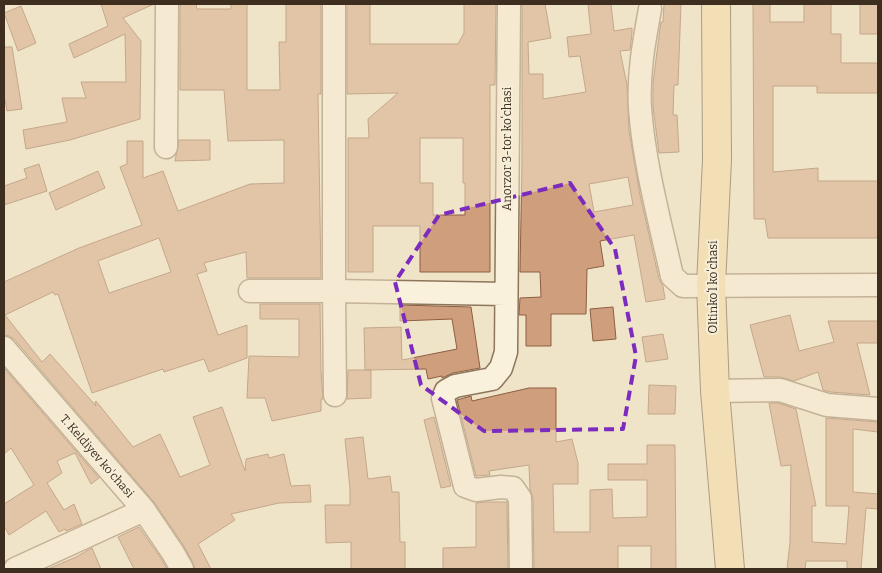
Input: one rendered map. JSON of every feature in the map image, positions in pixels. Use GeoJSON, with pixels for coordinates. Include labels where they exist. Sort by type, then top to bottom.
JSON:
{"type":"FeatureCollection","features":[{"type":"Feature","properties":{"kind":"main road","name":"Oltinkoʻl koʻchasi"},"geometry":{"type":"LineString","coordinates":[[716,4],[717,160],[711,286],[715,392],[730,569]]}},
{"type":"Feature","properties":{"kind":"street"},"geometry":{"type":"LineString","coordinates":[[166,147],[167,4]]}},
{"type":"Feature","properties":{"kind":"street"},"geometry":{"type":"LineString","coordinates":[[334,4],[335,395]]}},
{"type":"Feature","properties":{"kind":"street","name":"Anorzor 3-tor koʻchasi"},"geometry":{"type":"LineString","coordinates":[[509,4],[506,352],[502,368],[492,379],[455,386],[446,390],[443,398],[465,486],[476,490],[501,487],[513,488],[520,498],[522,569]]}},
{"type":"Feature","properties":{"kind":"street"},"geometry":{"type":"LineString","coordinates":[[650,9],[641,64],[640,107],[644,143],[672,276],[683,286],[878,285]]}},
{"type":"Feature","properties":{"kind":"street"},"geometry":{"type":"LineString","coordinates":[[250,291],[334,290],[506,294]]}},
{"type":"Feature","properties":{"kind":"street","name":"T. Keldiyev ko'chasi"},"geometry":{"type":"LineString","coordinates":[[4,348],[144,510],[174,553],[182,569]]}},
{"type":"Feature","properties":{"kind":"street"},"geometry":{"type":"LineString","coordinates":[[715,392],[780,390],[827,406],[878,409]]}},
{"type":"Feature","properties":{"kind":"street"},"geometry":{"type":"LineString","coordinates":[[15,569],[144,510]]}},
{"type":"Feature","properties":{"kind":"highlighted area"},"geometry":{"type":"Polygon","coordinates":[[[570,183],[615,249],[636,356],[623,429],[484,431],[421,385],[395,282],[439,215],[570,183]]]}},
{"type":"Feature","properties":{"kind":"building"},"geometry":{"type":"Polygon","coordinates":[[[101,4],[154,4],[123,18],[141,41],[140,119],[70,140],[26,149],[23,130],[67,122],[62,98],[86,98],[81,82],[126,82],[125,34],[74,58],[69,44],[108,26],[101,4]]]}},
{"type":"Feature","properties":{"kind":"building"},"geometry":{"type":"Polygon","coordinates":[[[180,4],[196,4],[197,9],[231,9],[231,4],[247,4],[247,90],[280,90],[279,42],[286,42],[286,4],[321,4],[321,94],[318,94],[321,277],[247,278],[246,252],[204,263],[207,271],[197,274],[218,335],[247,325],[247,358],[209,372],[204,359],[164,372],[163,369],[92,393],[58,294],[55,295],[53,292],[5,315],[42,362],[50,354],[96,406],[96,401],[133,447],[160,434],[180,477],[210,465],[193,417],[222,407],[245,471],[246,459],[268,454],[269,458],[284,454],[291,486],[310,485],[311,502],[279,503],[231,514],[235,520],[198,544],[211,569],[195,569],[184,546],[154,502],[14,339],[4,335],[4,282],[79,248],[142,225],[120,167],[127,164],[127,141],[143,141],[143,178],[163,171],[178,211],[250,184],[284,183],[284,140],[228,141],[224,90],[180,90],[180,4]],[[159,238],[98,261],[109,293],[171,272],[159,238]]]}},
{"type":"Feature","properties":{"kind":"building"},"geometry":{"type":"Polygon","coordinates":[[[347,4],[370,4],[370,44],[458,44],[464,33],[464,4],[496,4],[495,85],[490,85],[490,272],[420,272],[420,226],[373,226],[373,272],[348,272],[348,138],[369,138],[368,119],[398,93],[347,94],[347,4]],[[420,138],[420,183],[433,183],[433,215],[465,215],[463,138],[420,138]]]}},
{"type":"Feature","properties":{"kind":"building"},"geometry":{"type":"Polygon","coordinates":[[[522,4],[545,4],[551,38],[528,42],[529,74],[543,74],[543,99],[586,92],[580,56],[569,57],[567,37],[591,34],[588,4],[611,4],[614,31],[632,28],[630,50],[620,51],[627,85],[629,131],[640,195],[665,299],[646,302],[634,235],[600,241],[604,266],[587,269],[586,314],[551,314],[551,346],[526,346],[526,315],[519,315],[520,298],[541,297],[540,272],[520,272],[522,4]],[[628,177],[589,184],[594,212],[633,205],[628,177]]]}},
{"type":"Feature","properties":{"kind":"building"},"geometry":{"type":"Polygon","coordinates":[[[664,4],[681,4],[678,85],[674,85],[673,115],[677,115],[679,152],[659,153],[653,107],[653,83],[664,4]]]}},
{"type":"Feature","properties":{"kind":"building"},"geometry":{"type":"Polygon","coordinates":[[[753,4],[770,4],[770,22],[804,22],[804,4],[831,4],[831,34],[841,34],[841,63],[878,63],[878,93],[817,93],[817,86],[773,86],[773,172],[818,168],[818,181],[878,181],[878,238],[768,238],[765,219],[754,219],[753,4]]]}},
{"type":"Feature","properties":{"kind":"building"},"geometry":{"type":"Polygon","coordinates":[[[860,4],[878,4],[878,34],[860,34],[860,4]]]}},
{"type":"Feature","properties":{"kind":"building"},"geometry":{"type":"Polygon","coordinates":[[[21,6],[36,43],[18,51],[4,13],[21,6]]]}},
{"type":"Feature","properties":{"kind":"building"},"geometry":{"type":"Polygon","coordinates":[[[4,47],[12,47],[22,109],[7,111],[4,100],[4,47]]]}},
{"type":"Feature","properties":{"kind":"building"},"geometry":{"type":"Polygon","coordinates":[[[179,140],[210,140],[210,160],[175,161],[179,140]]]}},
{"type":"Feature","properties":{"kind":"building"},"geometry":{"type":"Polygon","coordinates":[[[39,164],[47,191],[4,205],[4,186],[27,178],[24,169],[39,164]]]}},
{"type":"Feature","properties":{"kind":"building"},"geometry":{"type":"Polygon","coordinates":[[[98,171],[105,188],[56,210],[49,193],[98,171]]]}},
{"type":"Feature","properties":{"kind":"building"},"geometry":{"type":"Polygon","coordinates":[[[260,304],[320,304],[323,399],[321,399],[321,411],[272,421],[265,398],[247,398],[249,356],[299,357],[299,319],[260,319],[260,304]]]}},
{"type":"Feature","properties":{"kind":"building"},"geometry":{"type":"Polygon","coordinates":[[[400,305],[471,307],[480,368],[453,373],[442,378],[442,376],[428,379],[426,369],[365,370],[364,328],[401,327],[402,360],[457,349],[452,319],[400,321],[400,305]]]}},
{"type":"Feature","properties":{"kind":"building"},"geometry":{"type":"Polygon","coordinates":[[[613,307],[616,339],[593,341],[590,309],[613,307]]]}},
{"type":"Feature","properties":{"kind":"building"},"geometry":{"type":"Polygon","coordinates":[[[790,315],[799,351],[834,342],[828,321],[878,321],[878,343],[857,343],[870,395],[823,390],[818,372],[794,381],[780,377],[764,377],[750,325],[790,315]]]}},
{"type":"Feature","properties":{"kind":"building"},"geometry":{"type":"Polygon","coordinates":[[[663,334],[668,359],[646,362],[642,337],[663,334]]]}},
{"type":"Feature","properties":{"kind":"building"},"geometry":{"type":"Polygon","coordinates":[[[4,368],[99,478],[91,484],[75,453],[57,461],[62,473],[47,483],[64,510],[74,504],[82,524],[59,532],[46,511],[9,535],[4,526],[4,504],[34,485],[11,448],[4,454],[4,368]]]}},
{"type":"Feature","properties":{"kind":"building"},"geometry":{"type":"Polygon","coordinates":[[[348,370],[371,370],[371,398],[347,399],[348,370]]]}},
{"type":"Feature","properties":{"kind":"building"},"geometry":{"type":"Polygon","coordinates":[[[649,385],[676,386],[675,414],[648,414],[649,385]]]}},
{"type":"Feature","properties":{"kind":"building"},"geometry":{"type":"Polygon","coordinates":[[[529,388],[556,388],[556,442],[572,439],[578,463],[578,484],[553,484],[554,532],[590,532],[590,490],[612,489],[613,518],[647,517],[647,480],[608,480],[608,464],[647,464],[647,445],[675,445],[676,569],[651,569],[651,546],[618,546],[618,569],[534,569],[533,498],[530,489],[529,465],[489,471],[490,475],[476,476],[457,400],[471,396],[472,401],[529,388]]]}},
{"type":"Feature","properties":{"kind":"building"},"geometry":{"type":"Polygon","coordinates":[[[769,403],[778,403],[796,409],[816,506],[812,506],[812,542],[846,544],[849,506],[826,506],[826,418],[878,422],[878,432],[853,429],[853,492],[878,494],[878,509],[866,508],[861,569],[847,569],[847,561],[806,561],[805,569],[787,569],[790,542],[791,465],[781,466],[769,403]]]}},
{"type":"Feature","properties":{"kind":"building"},"geometry":{"type":"Polygon","coordinates":[[[434,417],[451,486],[441,488],[424,420],[434,417]]]}},
{"type":"Feature","properties":{"kind":"building"},"geometry":{"type":"Polygon","coordinates":[[[363,437],[368,479],[390,476],[392,492],[399,492],[400,542],[405,542],[405,569],[351,569],[351,542],[326,543],[325,505],[350,505],[345,439],[363,437]]]}},
{"type":"Feature","properties":{"kind":"building"},"geometry":{"type":"Polygon","coordinates":[[[507,502],[508,569],[443,569],[443,548],[476,547],[476,503],[507,502]]]}},
{"type":"Feature","properties":{"kind":"building"},"geometry":{"type":"Polygon","coordinates":[[[139,527],[167,569],[134,569],[118,537],[139,527]]]}},
{"type":"Feature","properties":{"kind":"building"},"geometry":{"type":"Polygon","coordinates":[[[92,548],[101,569],[48,569],[76,557],[92,548]]]}}]}
